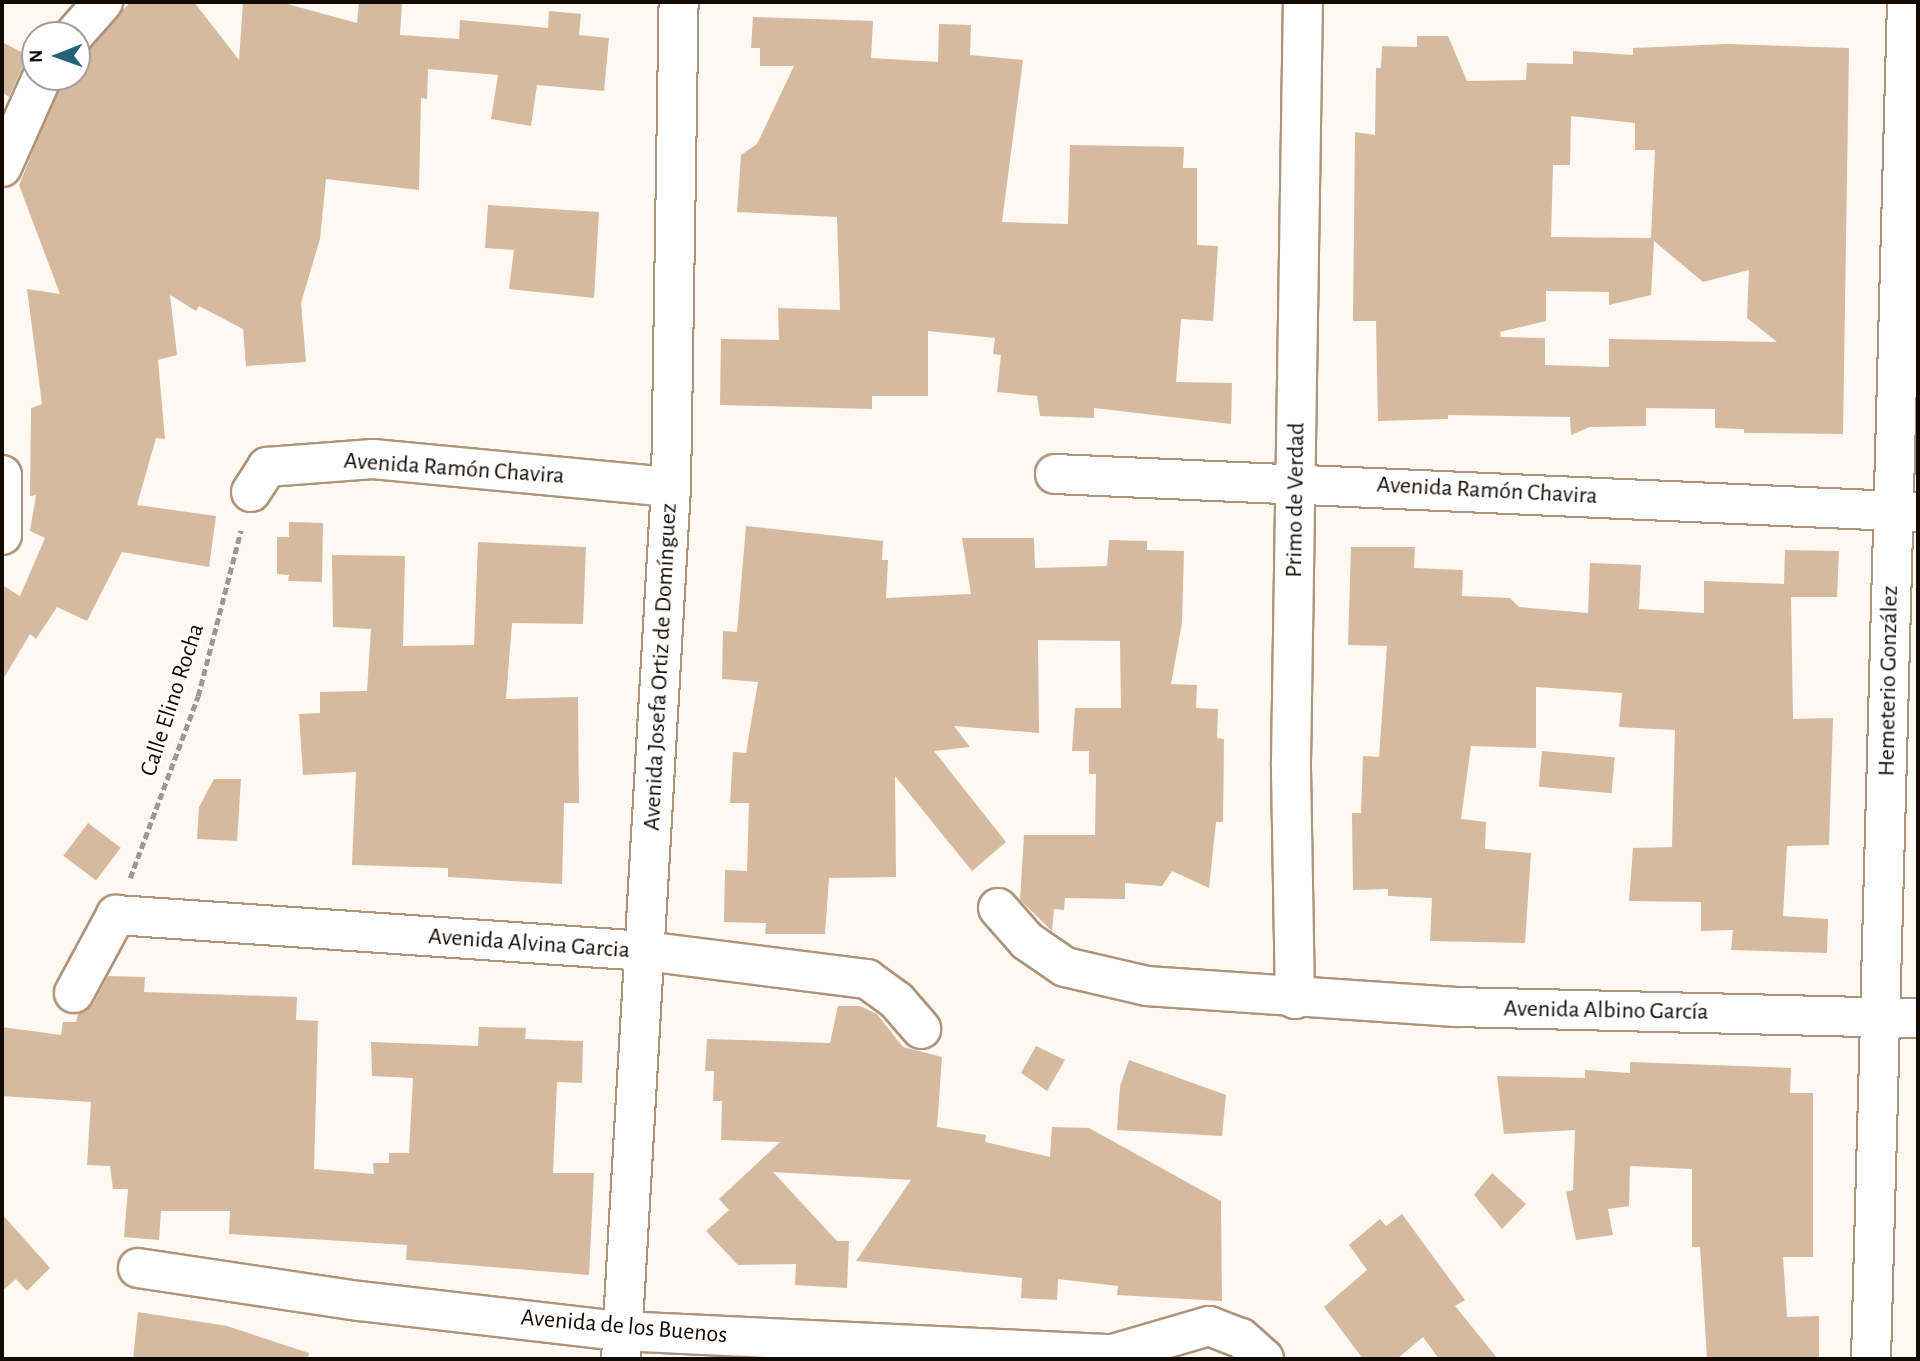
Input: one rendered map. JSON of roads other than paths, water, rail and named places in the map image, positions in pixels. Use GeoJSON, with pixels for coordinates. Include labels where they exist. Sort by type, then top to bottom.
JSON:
{"type":"FeatureCollection","features":[{"type":"Feature","properties":{"kind":"street"},"geometry":{"type":"LineString","coordinates":[[86,21],[103,2]]}},
{"type":"Feature","properties":{"kind":"street","name":"Avenida Josefa Ortiz de Domínguez"},"geometry":{"type":"LineString","coordinates":[[621,1345],[671,487],[679,2]]}},
{"type":"Feature","properties":{"kind":"street","name":"Primo de Verdad"},"geometry":{"type":"LineString","coordinates":[[1295,999],[1291,762],[1303,2]]}},
{"type":"Feature","properties":{"kind":"street","name":"Hemeterio González"},"geometry":{"type":"LineString","coordinates":[[1871,1359],[1900,1018],[1906,512],[1907,2]]}},
{"type":"Feature","properties":{"kind":"street"},"geometry":{"type":"LineString","coordinates":[[2,167],[36,91]]}},
{"type":"Feature","properties":{"kind":"street","name":"Avenida Ramón Chavira"},"geometry":{"type":"LineString","coordinates":[[251,492],[267,467],[373,459],[671,487]]}},
{"type":"Feature","properties":{"kind":"street","name":"Avenida Ramón Chavira"},"geometry":{"type":"LineString","coordinates":[[1055,474],[1297,482],[1906,512]]}},
{"type":"Feature","properties":{"kind":"street"},"geometry":{"type":"LineString","coordinates":[[2,475],[2,535]]}},
{"type":"Feature","properties":{"kind":"street"},"geometry":{"type":"LineString","coordinates":[[998,908],[1027,941],[1065,967],[1147,986],[1295,999]]}},
{"type":"Feature","properties":{"kind":"street","name":"Avenida Alvina Garcia"},"geometry":{"type":"LineString","coordinates":[[74,993],[116,915],[645,951],[867,979],[897,1001],[920,1029]]}},
{"type":"Feature","properties":{"kind":"street","name":"Avenida Albino García"},"geometry":{"type":"LineString","coordinates":[[1295,999],[1900,1018]]}},
{"type":"Feature","properties":{"kind":"street","name":"Avenida de los Buenos"},"geometry":{"type":"LineString","coordinates":[[138,1268],[360,1301],[621,1345],[1118,1357],[1209,1326],[1241,1338],[1264,1359]]}}]}
